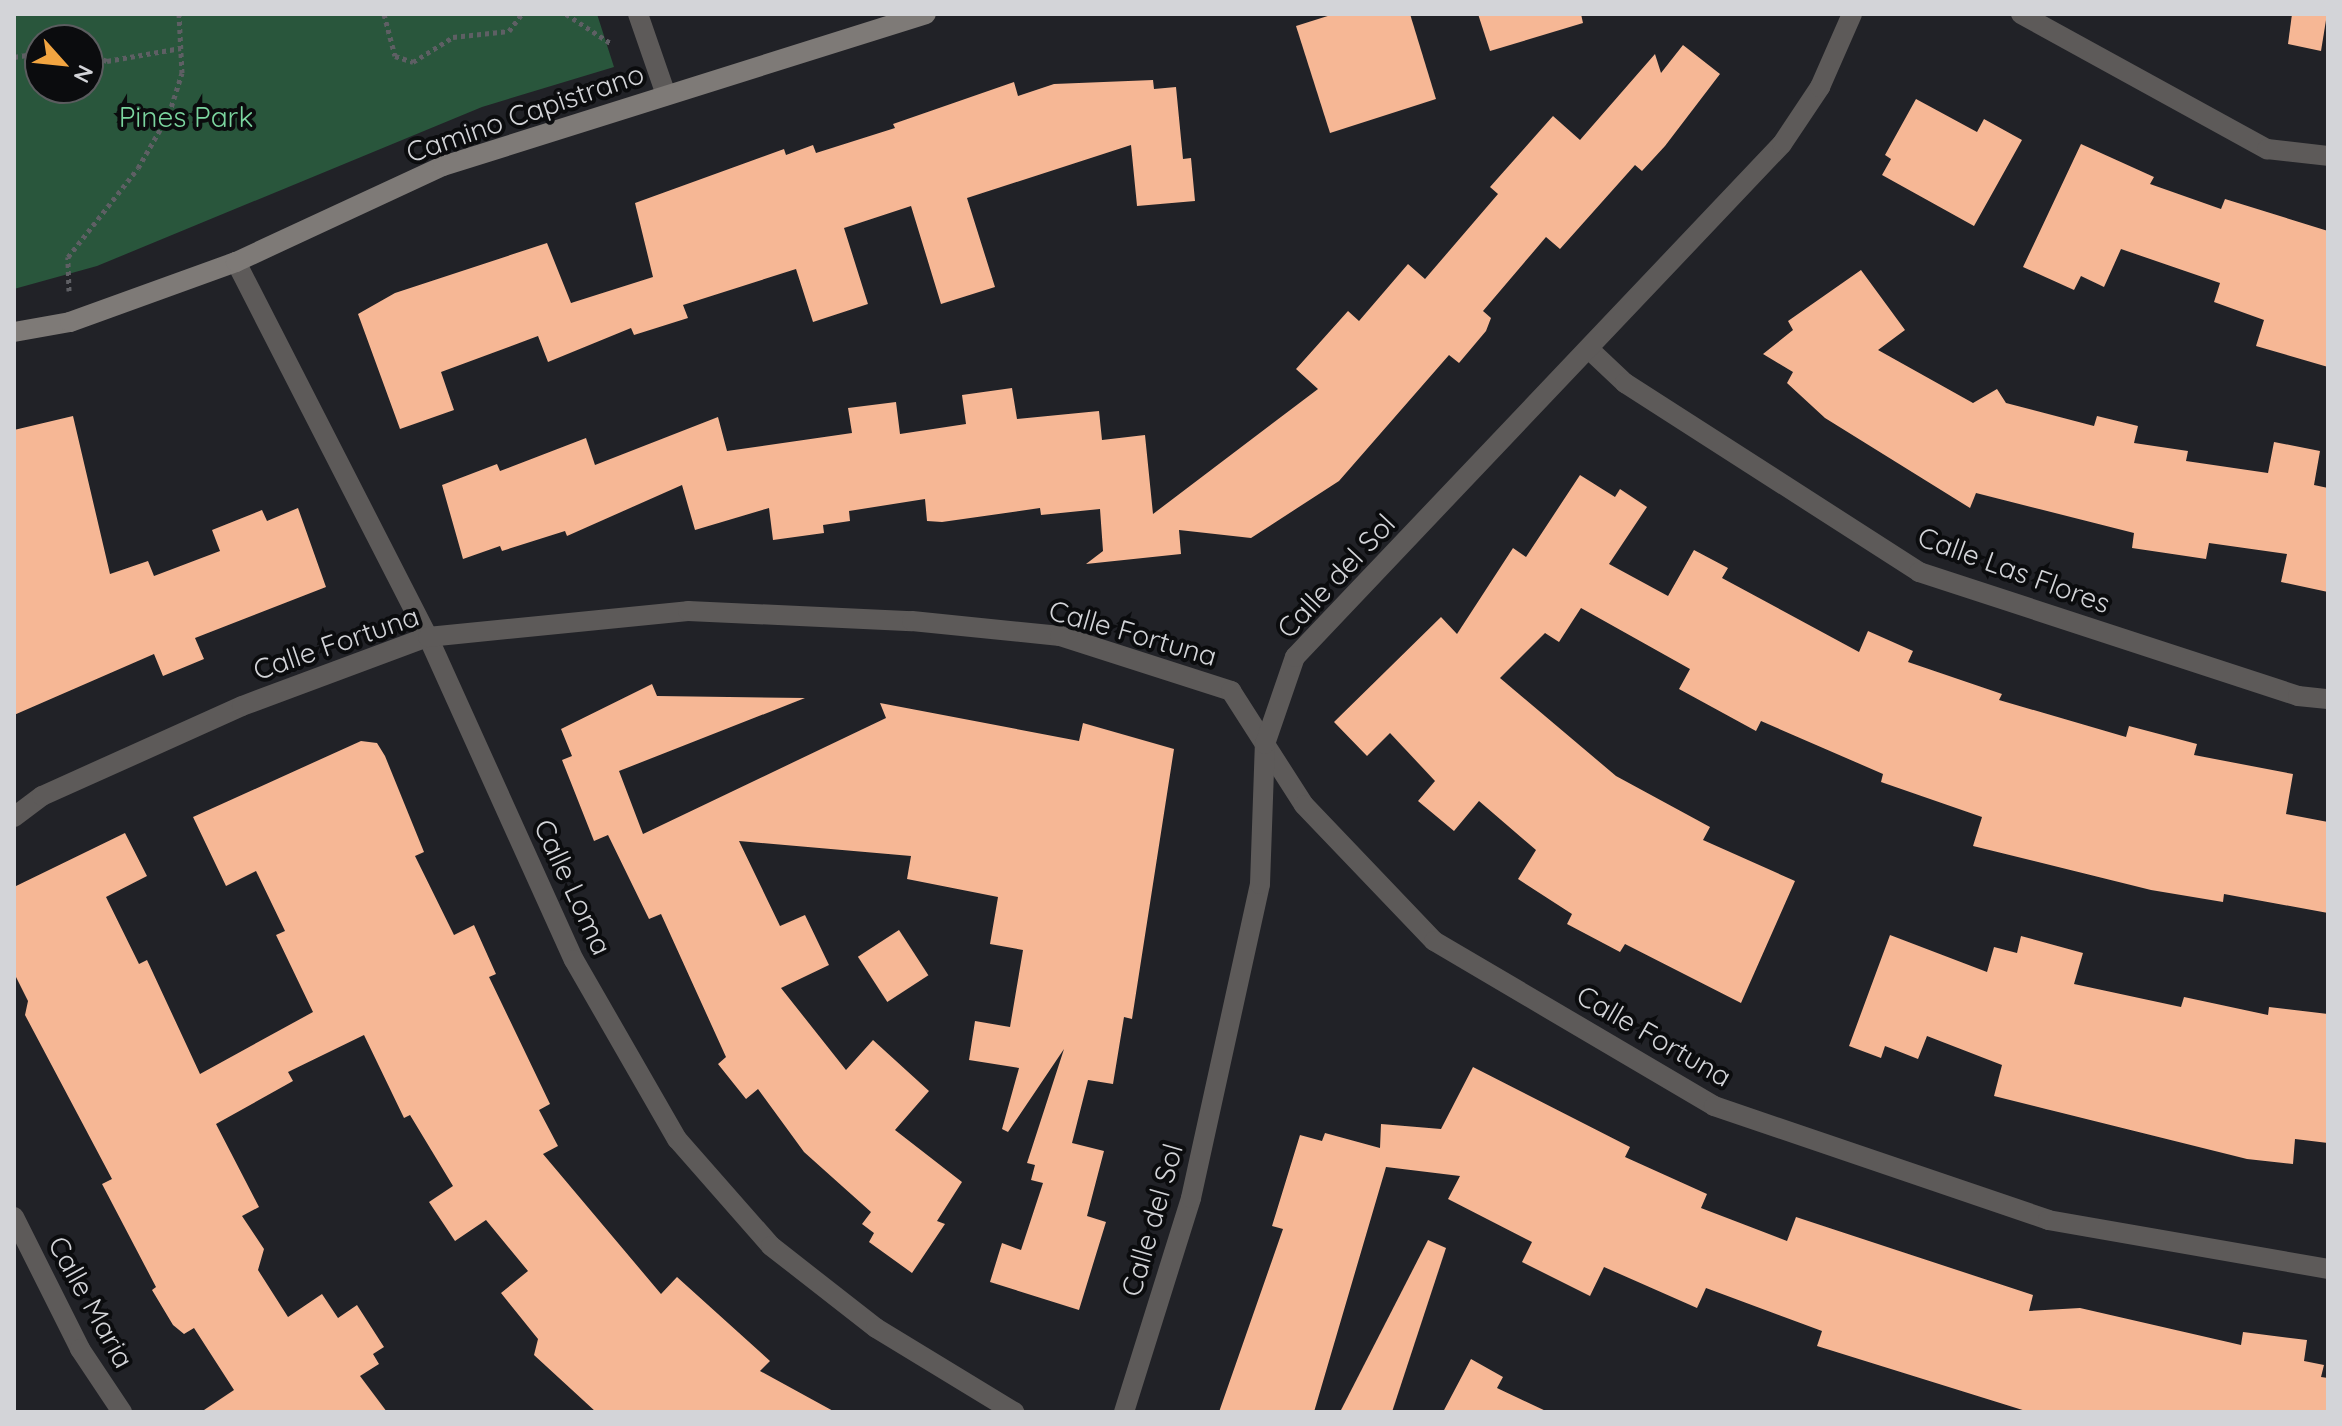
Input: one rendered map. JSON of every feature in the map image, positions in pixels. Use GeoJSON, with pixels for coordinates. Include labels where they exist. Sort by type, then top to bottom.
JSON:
{"type":"FeatureCollection","features":[{"type":"Feature","properties":{"kind":"main road","name":"Camino Capistrano"},"geometry":{"type":"LineString","coordinates":[[14,332],[70,322],[236,262],[443,166],[926,14]]}},
{"type":"Feature","properties":{"kind":"street"},"geometry":{"type":"LineString","coordinates":[[638,14],[666,95]]}},
{"type":"Feature","properties":{"kind":"street","name":"Calle del Sol"},"geometry":{"type":"LineString","coordinates":[[1124,1412],[1191,1198],[1260,884],[1265,744],[1295,657],[1591,351],[1782,144],[1820,87],[1852,14]]}},
{"type":"Feature","properties":{"kind":"street"},"geometry":{"type":"LineString","coordinates":[[2021,14],[2267,149],[2328,156]]}},
{"type":"Feature","properties":{"kind":"street","name":"Calle Loma"},"geometry":{"type":"LineString","coordinates":[[236,262],[428,637],[574,960],[677,1139],[771,1246],[876,1328],[1014,1412]]}},
{"type":"Feature","properties":{"kind":"street","name":"Calle Las Flores"},"geometry":{"type":"LineString","coordinates":[[1591,351],[1625,383],[1919,572],[2298,696],[2328,699]]}},
{"type":"Feature","properties":{"kind":"street","name":"Calle Fortuna"},"geometry":{"type":"LineString","coordinates":[[14,817],[42,796],[242,706],[428,637],[688,611],[912,621],[1060,636],[1231,691],[1304,805],[1434,941],[1714,1106],[2048,1220],[2328,1269]]}},
{"type":"Feature","properties":{"kind":"street","name":"Calle Maria"},"geometry":{"type":"LineString","coordinates":[[14,1217],[80,1349],[122,1412]]}},
{"type":"Feature","properties":{"kind":"path"},"geometry":{"type":"LineString","coordinates":[[70,322],[68,257],[138,168],[169,114],[182,73],[179,14]]}},
{"type":"Feature","properties":{"kind":"path"},"geometry":{"type":"LineString","coordinates":[[384,14],[395,56],[413,62],[453,37],[509,31],[522,14]]}},
{"type":"Feature","properties":{"kind":"path"},"geometry":{"type":"LineString","coordinates":[[566,14],[611,42],[615,55]]}},
{"type":"Feature","properties":{"kind":"path"},"geometry":{"type":"LineString","coordinates":[[104,60],[181,48]]}},
{"type":"Feature","properties":{"kind":"green space","name":"Pines Park"},"geometry":{"type":"Polygon","coordinates":[[[14,14],[597,14],[614,67],[482,107],[97,266],[14,289],[14,14]]]}},
{"type":"Feature","properties":{"kind":"building"},"geometry":{"type":"Polygon","coordinates":[[[1334,14],[1410,14],[1436,99],[1330,133],[1296,26],[1334,14]]]}},
{"type":"Feature","properties":{"kind":"building"},"geometry":{"type":"Polygon","coordinates":[[[1478,14],[1581,14],[1583,23],[1490,51],[1478,14]]]}},
{"type":"Feature","properties":{"kind":"building"},"geometry":{"type":"Polygon","coordinates":[[[2292,14],[2327,14],[2321,51],[2288,44],[2292,14]]]}},
{"type":"Feature","properties":{"kind":"building"},"geometry":{"type":"Polygon","coordinates":[[[1683,45],[1720,74],[1665,146],[1642,171],[1635,165],[1560,249],[1546,237],[1483,311],[1491,318],[1486,331],[1459,363],[1449,355],[1339,481],[1251,538],[1179,530],[1181,554],[1086,564],[1103,551],[1100,509],[1041,515],[1040,508],[942,522],[927,521],[925,499],[849,511],[850,521],[823,525],[824,533],[773,540],[769,508],[695,530],[682,485],[567,536],[565,531],[502,551],[500,546],[463,559],[442,485],[497,464],[500,471],[586,438],[595,465],[718,417],[727,451],[852,433],[848,408],[896,402],[900,434],[966,424],[962,395],[1012,388],[1017,419],[1099,411],[1102,440],[1145,435],[1153,514],[1318,389],[1296,369],[1348,311],[1359,321],[1408,264],[1425,279],[1498,194],[1490,187],[1553,116],[1580,140],[1655,54],[1661,73],[1683,45]]]}},
{"type":"Feature","properties":{"kind":"building"},"geometry":{"type":"Polygon","coordinates":[[[1153,80],[1154,89],[1176,87],[1183,159],[1191,158],[1195,201],[1137,206],[1131,145],[967,198],[995,287],[941,304],[911,206],[844,228],[868,304],[813,322],[796,269],[683,305],[688,318],[634,335],[631,328],[548,362],[538,336],[441,372],[454,410],[400,429],[358,314],[395,293],[547,243],[571,303],[653,277],[635,203],[784,149],[786,155],[813,145],[816,153],[895,128],[893,124],[1014,82],[1018,96],[1054,84],[1153,80]]]}},
{"type":"Feature","properties":{"kind":"building"},"geometry":{"type":"Polygon","coordinates":[[[1916,99],[1977,132],[1984,119],[2022,140],[1974,226],[1882,175],[1891,159],[1885,155],[1916,99]]]}},
{"type":"Feature","properties":{"kind":"building"},"geometry":{"type":"Polygon","coordinates":[[[2081,144],[2154,177],[2150,184],[2221,209],[2225,199],[2328,231],[2328,367],[2256,346],[2264,320],[2214,302],[2220,283],[2121,249],[2104,287],[2081,276],[2074,290],[2023,267],[2081,144]]]}},
{"type":"Feature","properties":{"kind":"building"},"geometry":{"type":"Polygon","coordinates":[[[1861,270],[1905,330],[1878,350],[1973,403],[1997,389],[2006,403],[2094,426],[2097,416],[2138,426],[2134,443],[2188,451],[2186,461],[2268,473],[2274,442],[2320,451],[2314,485],[2328,488],[2328,592],[2281,582],[2287,554],[2209,543],[2206,559],[2132,548],[2134,533],[1976,493],[1970,508],[1825,418],[1787,383],[1793,372],[1763,354],[1793,330],[1788,321],[1861,270]]]}},
{"type":"Feature","properties":{"kind":"building"},"geometry":{"type":"Polygon","coordinates":[[[73,416],[110,574],[148,561],[154,576],[220,551],[212,530],[262,510],[267,521],[298,508],[326,587],[195,638],[204,659],[163,676],[154,654],[14,715],[14,430],[73,416]]]}},
{"type":"Feature","properties":{"kind":"building"},"geometry":{"type":"Polygon","coordinates":[[[1580,475],[1615,497],[1620,489],[1647,507],[1609,564],[1668,596],[1694,550],[1728,568],[1722,578],[1859,652],[1868,631],[1913,651],[1908,662],[2002,694],[1999,700],[2126,737],[2129,726],[2197,744],[2194,755],[2293,774],[2286,814],[2328,822],[2328,913],[2224,894],[2223,902],[2151,890],[1973,846],[1982,817],[1881,782],[1883,774],[1761,721],[1756,731],[1679,689],[1690,669],[1581,608],[1559,642],[1545,633],[1500,678],[1616,776],[1710,827],[1703,840],[1795,881],[1741,1003],[1625,944],[1620,952],[1567,924],[1572,914],[1518,879],[1536,850],[1479,801],[1454,831],[1418,801],[1435,781],[1390,733],[1367,756],[1334,722],[1441,617],[1457,634],[1513,548],[1526,557],[1580,475]]]}},
{"type":"Feature","properties":{"kind":"building"},"geometry":{"type":"Polygon","coordinates":[[[652,684],[657,696],[805,698],[619,771],[643,834],[886,718],[880,703],[1079,741],[1083,723],[1174,749],[1132,1019],[1124,1017],[1113,1084],[1088,1080],[1072,1143],[1104,1151],[1087,1216],[1106,1222],[1079,1310],[990,1282],[1002,1243],[1021,1250],[1043,1183],[1031,1180],[1035,1165],[1027,1163],[1064,1049],[1008,1132],[1002,1129],[1019,1068],[969,1060],[975,1021],[1010,1027],[1023,950],[990,944],[998,897],[907,879],[911,856],[739,841],[780,926],[805,915],[829,965],[781,988],[846,1070],[873,1040],[929,1091],[895,1130],[962,1182],[937,1221],[945,1224],[912,1273],[869,1242],[874,1233],[862,1224],[871,1212],[804,1152],[758,1089],[746,1099],[718,1064],[726,1057],[661,914],[649,919],[608,835],[594,841],[562,760],[572,756],[561,729],[652,684]]]}},
{"type":"Feature","properties":{"kind":"building"},"geometry":{"type":"Polygon","coordinates":[[[361,741],[377,743],[385,756],[424,852],[415,856],[454,935],[474,925],[496,974],[489,977],[550,1104],[539,1110],[558,1146],[543,1154],[661,1294],[677,1277],[770,1361],[760,1371],[835,1412],[596,1412],[534,1355],[538,1339],[501,1293],[528,1271],[486,1220],[455,1241],[429,1202],[453,1186],[410,1115],[404,1118],[364,1035],[288,1072],[293,1081],[216,1124],[259,1207],[242,1216],[264,1249],[258,1270],[288,1317],[322,1294],[338,1318],[357,1305],[384,1347],[373,1354],[379,1364],[360,1376],[387,1412],[201,1412],[234,1390],[194,1328],[184,1334],[173,1325],[152,1290],[156,1287],[102,1184],[112,1179],[25,1015],[28,1001],[14,973],[14,887],[125,833],[147,876],[106,897],[139,964],[147,960],[200,1074],[313,1012],[276,935],[285,931],[256,871],[226,886],[193,817],[361,741]]]}},
{"type":"Feature","properties":{"kind":"building"},"geometry":{"type":"Polygon","coordinates":[[[899,930],[928,975],[887,1002],[858,957],[899,930]]]}},
{"type":"Feature","properties":{"kind":"building"},"geometry":{"type":"Polygon","coordinates":[[[1890,935],[1987,972],[1994,947],[2017,953],[2021,936],[2083,953],[2074,984],[2181,1007],[2184,997],[2268,1015],[2269,1007],[2328,1014],[2328,1143],[2295,1139],[2293,1164],[2247,1159],[1994,1096],[2002,1065],[1927,1036],[1918,1059],[1885,1046],[1881,1058],[1849,1046],[1890,935]]]}},
{"type":"Feature","properties":{"kind":"building"},"geometry":{"type":"Polygon","coordinates":[[[1473,1067],[1630,1147],[1625,1157],[1707,1194],[1701,1208],[1787,1241],[1796,1217],[2033,1295],[2029,1311],[2080,1308],[2241,1345],[2243,1332],[2307,1340],[2304,1361],[2324,1365],[2321,1377],[2328,1378],[2328,1412],[2029,1412],[1817,1346],[1822,1331],[1706,1288],[1697,1308],[1604,1267],[1590,1296],[1522,1262],[1532,1242],[1448,1199],[1460,1176],[1386,1167],[1314,1412],[1219,1412],[1283,1229],[1272,1226],[1300,1135],[1322,1141],[1325,1133],[1380,1148],[1381,1124],[1441,1129],[1473,1067]]]}},
{"type":"Feature","properties":{"kind":"building"},"geometry":{"type":"Polygon","coordinates":[[[1428,1240],[1446,1248],[1392,1412],[1340,1412],[1428,1240]]]}},
{"type":"Feature","properties":{"kind":"building"},"geometry":{"type":"Polygon","coordinates":[[[1471,1359],[1503,1377],[1497,1388],[1548,1412],[1443,1412],[1471,1359]]]}}]}
